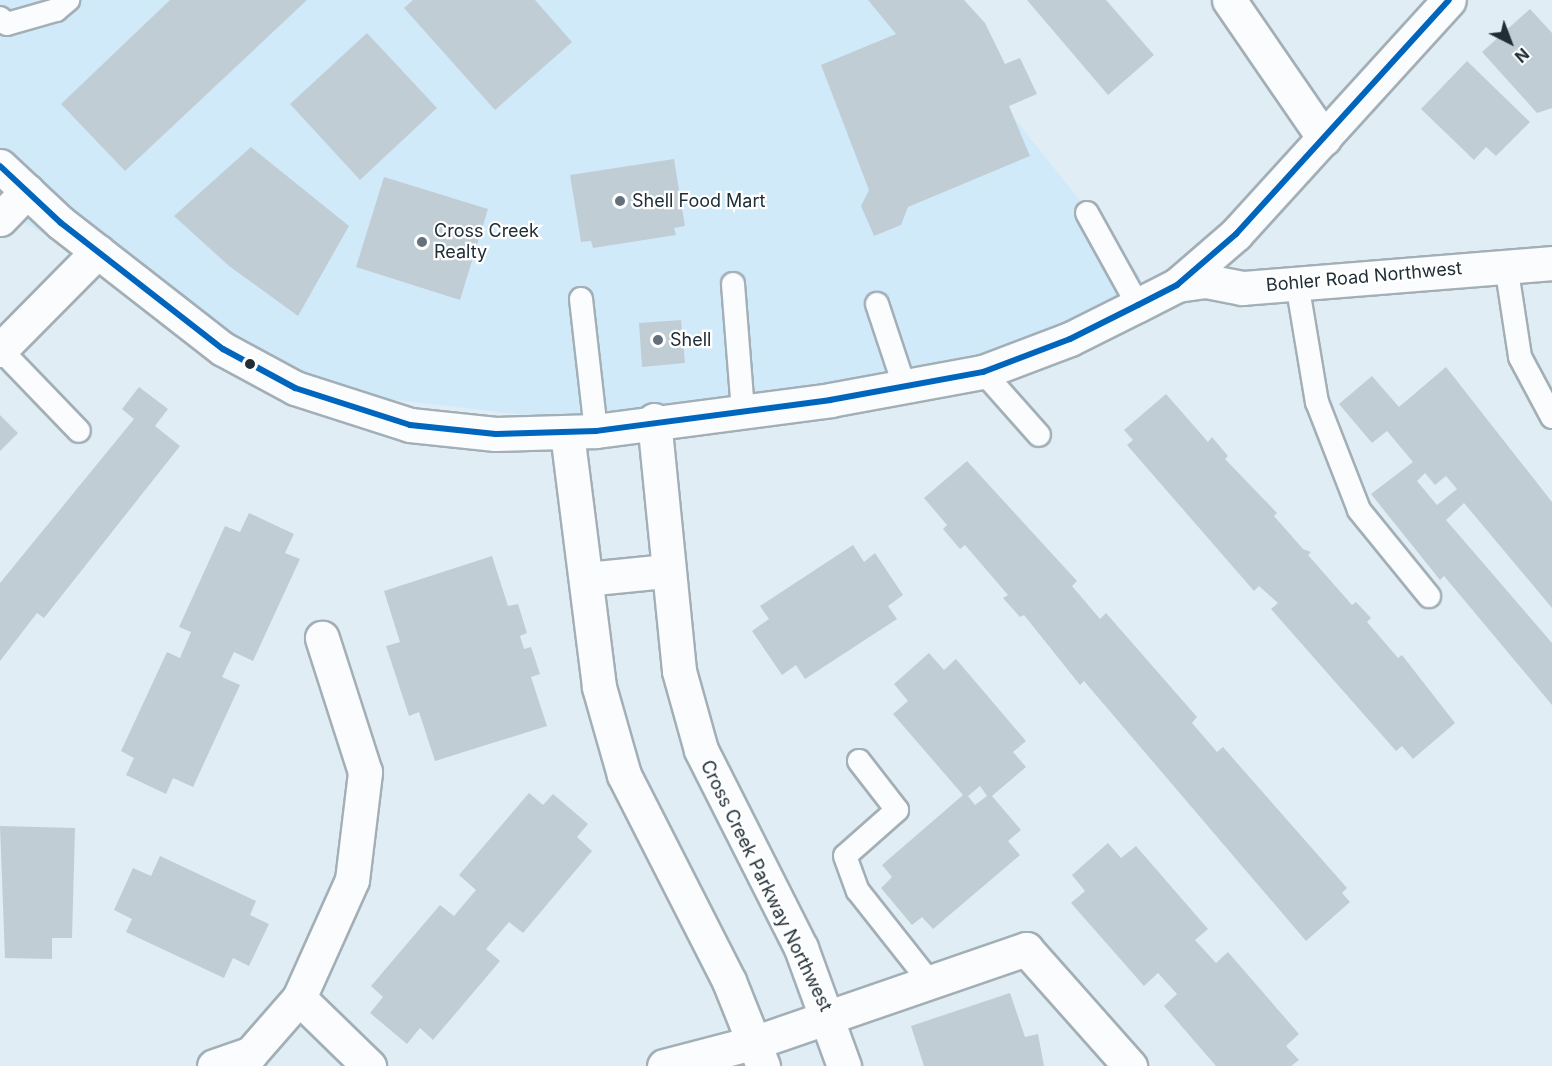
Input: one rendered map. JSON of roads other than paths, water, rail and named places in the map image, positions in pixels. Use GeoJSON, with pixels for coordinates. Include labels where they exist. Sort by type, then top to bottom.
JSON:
{"type":"FeatureCollection","features":[{"type":"Feature","properties":{"kind":"street"},"geometry":{"type":"LineString","coordinates":[[1228,0],[1324,138]]}},
{"type":"Feature","properties":{"kind":"street"},"geometry":{"type":"LineString","coordinates":[[0,166],[98,251],[223,348],[295,388],[410,425],[496,434],[582,432],[654,420],[743,412],[905,388],[983,372],[1070,339],[1177,285],[1236,234],[1449,0]]}},
{"type":"Feature","properties":{"kind":"street"},"geometry":{"type":"LineString","coordinates":[[0,219],[27,191]]}},
{"type":"Feature","properties":{"kind":"street"},"geometry":{"type":"LineString","coordinates":[[0,350],[98,251]]}},
{"type":"Feature","properties":{"kind":"street","name":"Bohler Road Northwest"},"geometry":{"type":"LineString","coordinates":[[1177,285],[1206,280],[1242,288],[1552,263]]}},
{"type":"Feature","properties":{"kind":"street","name":"Cross Creek Parkway Northwest"},"geometry":{"type":"LineString","coordinates":[[654,420],[666,571],[679,671],[701,750],[829,1014],[844,1066]]}},
{"type":"Feature","properties":{"kind":"street"},"geometry":{"type":"LineString","coordinates":[[582,432],[586,579],[599,687],[624,775],[759,1054]]}},
{"type":"Feature","properties":{"kind":"street"},"geometry":{"type":"LineString","coordinates":[[586,579],[666,571]]}},
{"type":"Feature","properties":{"kind":"street"},"geometry":{"type":"LineString","coordinates":[[214,1066],[251,1053],[299,998],[352,880],[365,772],[322,638]]}},
{"type":"Feature","properties":{"kind":"street"},"geometry":{"type":"LineString","coordinates":[[664,1066],[759,1054],[829,1014],[1026,949],[1130,1066]]}},
{"type":"Feature","properties":{"kind":"street"},"geometry":{"type":"LineString","coordinates":[[299,998],[369,1066]]}},
{"type":"Feature","properties":{"kind":"lane"},"geometry":{"type":"LineString","coordinates":[[0,18],[7,24],[56,10],[68,0]]}},
{"type":"Feature","properties":{"kind":"lane"},"geometry":{"type":"LineString","coordinates":[[1087,213],[1138,305]]}},
{"type":"Feature","properties":{"kind":"lane"},"geometry":{"type":"LineString","coordinates":[[1506,265],[1520,357],[1552,417]]}},
{"type":"Feature","properties":{"kind":"lane"},"geometry":{"type":"LineString","coordinates":[[1297,283],[1317,402],[1359,510],[1428,596]]}},
{"type":"Feature","properties":{"kind":"lane"},"geometry":{"type":"LineString","coordinates":[[733,284],[743,412]]}},
{"type":"Feature","properties":{"kind":"lane"},"geometry":{"type":"LineString","coordinates":[[581,299],[582,432]]}},
{"type":"Feature","properties":{"kind":"lane"},"geometry":{"type":"LineString","coordinates":[[877,304],[905,388]]}},
{"type":"Feature","properties":{"kind":"lane"},"geometry":{"type":"LineString","coordinates":[[0,350],[79,431]]}},
{"type":"Feature","properties":{"kind":"lane"},"geometry":{"type":"LineString","coordinates":[[983,372],[1039,435]]}},
{"type":"Feature","properties":{"kind":"lane"},"geometry":{"type":"LineString","coordinates":[[859,761],[897,810],[845,856],[858,891],[929,981]]}},
{"type":"Feature","properties":{"kind":"place","name":"Shell Food Mart"},"geometry":{"type":"Point","coordinates":[620,201]}},
{"type":"Feature","properties":{"kind":"place","name":"Cross Creek Realty"},"geometry":{"type":"Point","coordinates":[422,242]}},
{"type":"Feature","properties":{"kind":"place","name":"Shell"},"geometry":{"type":"Point","coordinates":[658,340]}}]}
